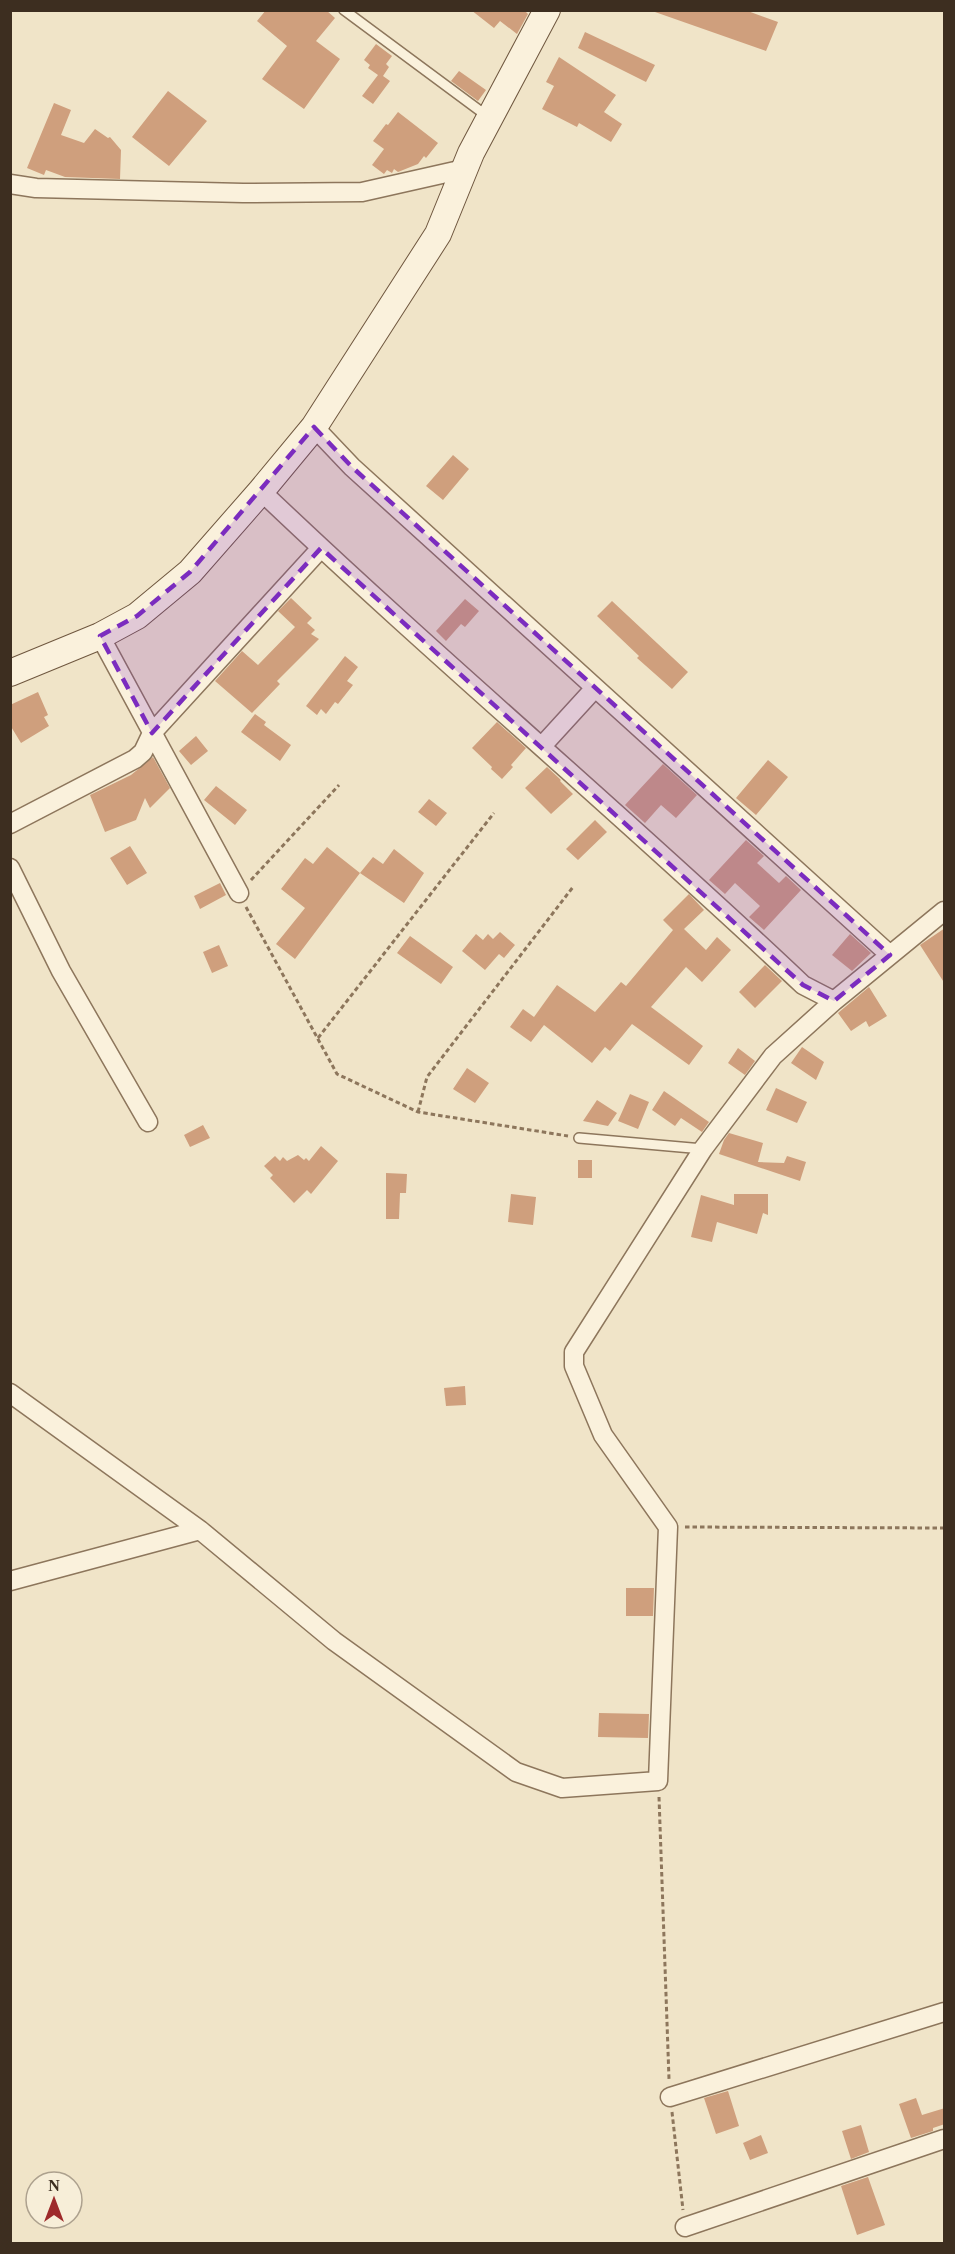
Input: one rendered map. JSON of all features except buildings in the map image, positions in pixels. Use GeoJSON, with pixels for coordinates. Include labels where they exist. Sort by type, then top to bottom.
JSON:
{"type":"FeatureCollection","features":[{"type":"Feature","properties":{"kind":"street"},"geometry":{"type":"LineString","coordinates":[[10,673],[100,636],[137,616],[190,572],[314,427],[438,234],[489,117],[542,15]]}},
{"type":"Feature","properties":{"kind":"street"},"geometry":{"type":"LineString","coordinates":[[10,184],[36,188],[243,193],[362,192],[464,170]]}},
{"type":"Feature","properties":{"kind":"street"},"geometry":{"type":"LineString","coordinates":[[314,427],[352,467],[890,955]]}},
{"type":"Feature","properties":{"kind":"street"},"geometry":{"type":"LineString","coordinates":[[261,491],[803,985],[834,1001]]}},
{"type":"Feature","properties":{"kind":"street"},"geometry":{"type":"LineString","coordinates":[[10,824],[135,759],[143,752],[152,733],[321,548]]}},
{"type":"Feature","properties":{"kind":"street"},"geometry":{"type":"LineString","coordinates":[[100,636],[239,893]]}},
{"type":"Feature","properties":{"kind":"street"},"geometry":{"type":"LineString","coordinates":[[542,746],[595,688]]}},
{"type":"Feature","properties":{"kind":"street"},"geometry":{"type":"LineString","coordinates":[[10,868],[61,971],[148,1122]]}},
{"type":"Feature","properties":{"kind":"street"},"geometry":{"type":"LineString","coordinates":[[10,1393],[200,1530],[334,1641],[516,1772],[562,1788],[658,1780],[668,1527],[603,1435],[574,1366],[574,1352],[703,1149],[773,1056],[834,1001],[945,911]]}},
{"type":"Feature","properties":{"kind":"street"},"geometry":{"type":"LineString","coordinates":[[10,1581],[200,1530]]}},
{"type":"Feature","properties":{"kind":"street"},"geometry":{"type":"LineString","coordinates":[[670,2097],[945,2012]]}},
{"type":"Feature","properties":{"kind":"street"},"geometry":{"type":"LineString","coordinates":[[685,2227],[945,2139]]}},
{"type":"Feature","properties":{"kind":"lane"},"geometry":{"type":"LineString","coordinates":[[344,10],[489,117]]}},
{"type":"Feature","properties":{"kind":"lane"},"geometry":{"type":"LineString","coordinates":[[579,1138],[703,1149]]}},
{"type":"Feature","properties":{"kind":"path"},"geometry":{"type":"LineString","coordinates":[[339,785],[239,893],[338,1074],[418,1112],[579,1138]]}},
{"type":"Feature","properties":{"kind":"path"},"geometry":{"type":"LineString","coordinates":[[318,1038],[494,813]]}},
{"type":"Feature","properties":{"kind":"path"},"geometry":{"type":"LineString","coordinates":[[418,1112],[427,1077],[573,887]]}},
{"type":"Feature","properties":{"kind":"path"},"geometry":{"type":"LineString","coordinates":[[668,1527],[945,1528]]}},
{"type":"Feature","properties":{"kind":"path"},"geometry":{"type":"LineString","coordinates":[[658,1780],[670,2097],[685,2227]]}},
{"type":"Feature","properties":{"kind":"highlighted area"},"geometry":{"type":"Polygon","coordinates":[[[314,427],[352,467],[890,955],[834,1001],[803,985],[321,548],[152,733],[100,636],[137,616],[190,572],[314,427]]]}}]}
